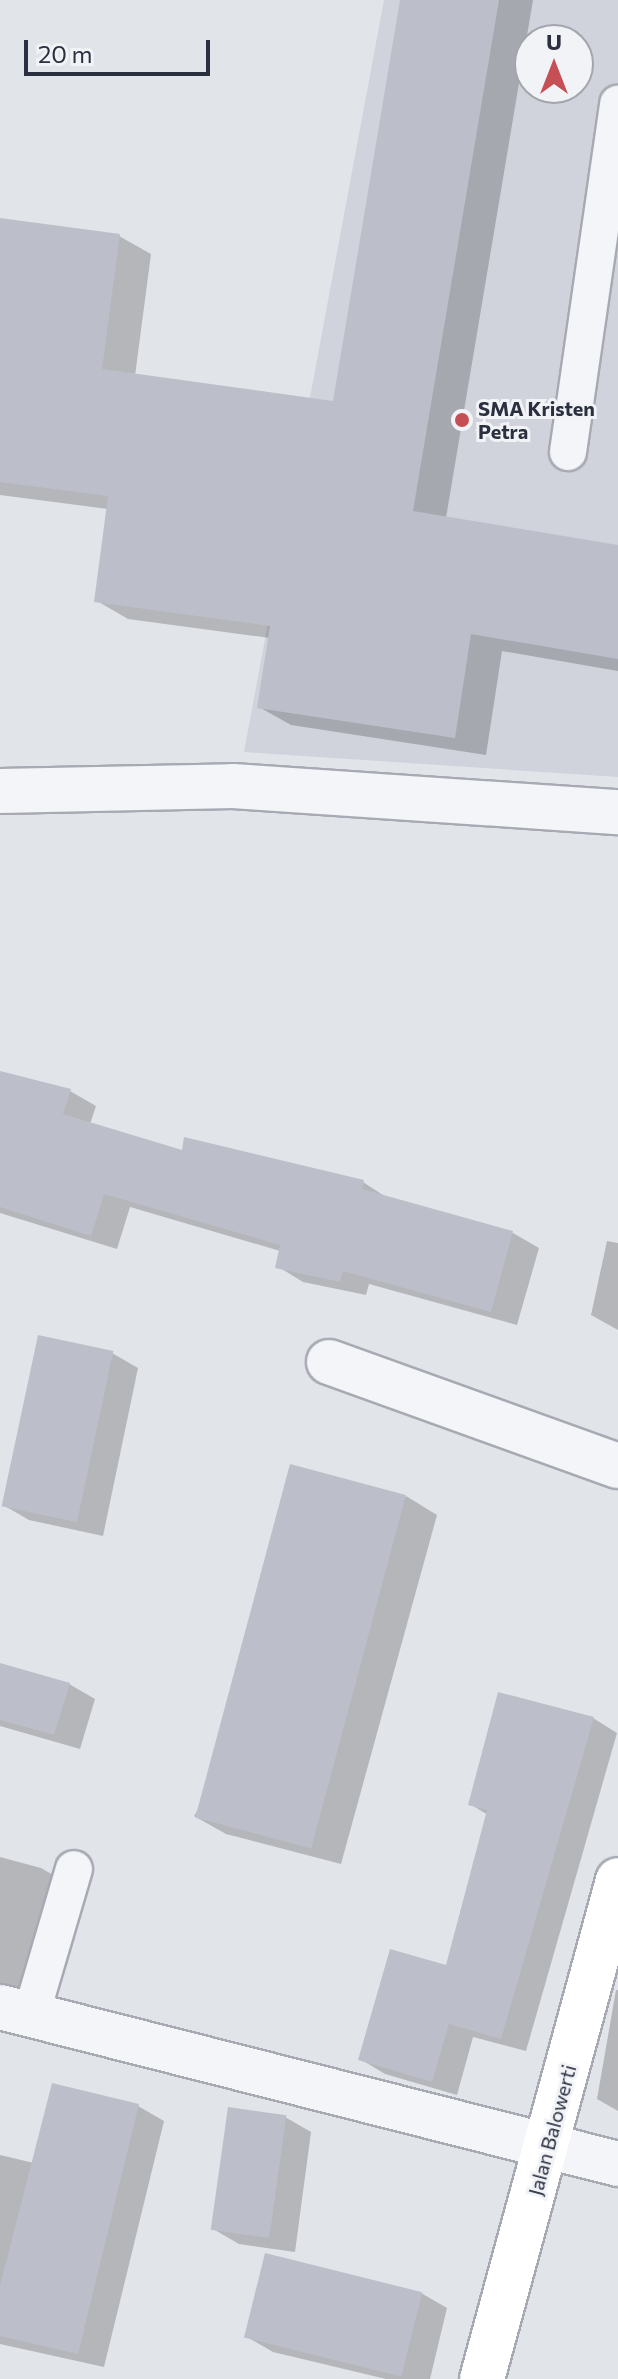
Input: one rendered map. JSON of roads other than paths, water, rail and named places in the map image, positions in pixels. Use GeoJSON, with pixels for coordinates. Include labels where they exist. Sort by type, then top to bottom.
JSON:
{"type":"FeatureCollection","features":[{"type":"Feature","properties":{"kind":"street"},"geometry":{"type":"LineString","coordinates":[[0,791],[233,786],[618,812]]}},
{"type":"Feature","properties":{"kind":"street"},"geometry":{"type":"LineString","coordinates":[[329,1362],[618,1466]]}},
{"type":"Feature","properties":{"kind":"street","name":"Jalan Balowerti"},"geometry":{"type":"LineString","coordinates":[[482,2379],[618,1880]]}},
{"type":"Feature","properties":{"kind":"street"},"geometry":{"type":"LineString","coordinates":[[15,2011],[547,2149],[618,2164]]}},
{"type":"Feature","properties":{"kind":"lane"},"geometry":{"type":"LineString","coordinates":[[568,452],[618,104]]}},
{"type":"Feature","properties":{"kind":"lane"},"geometry":{"type":"LineString","coordinates":[[15,2011],[74,1869]]}},
{"type":"Feature","properties":{"kind":"place","name":"SMA Kristen Petra"},"geometry":{"type":"Point","coordinates":[462,420]}}]}
